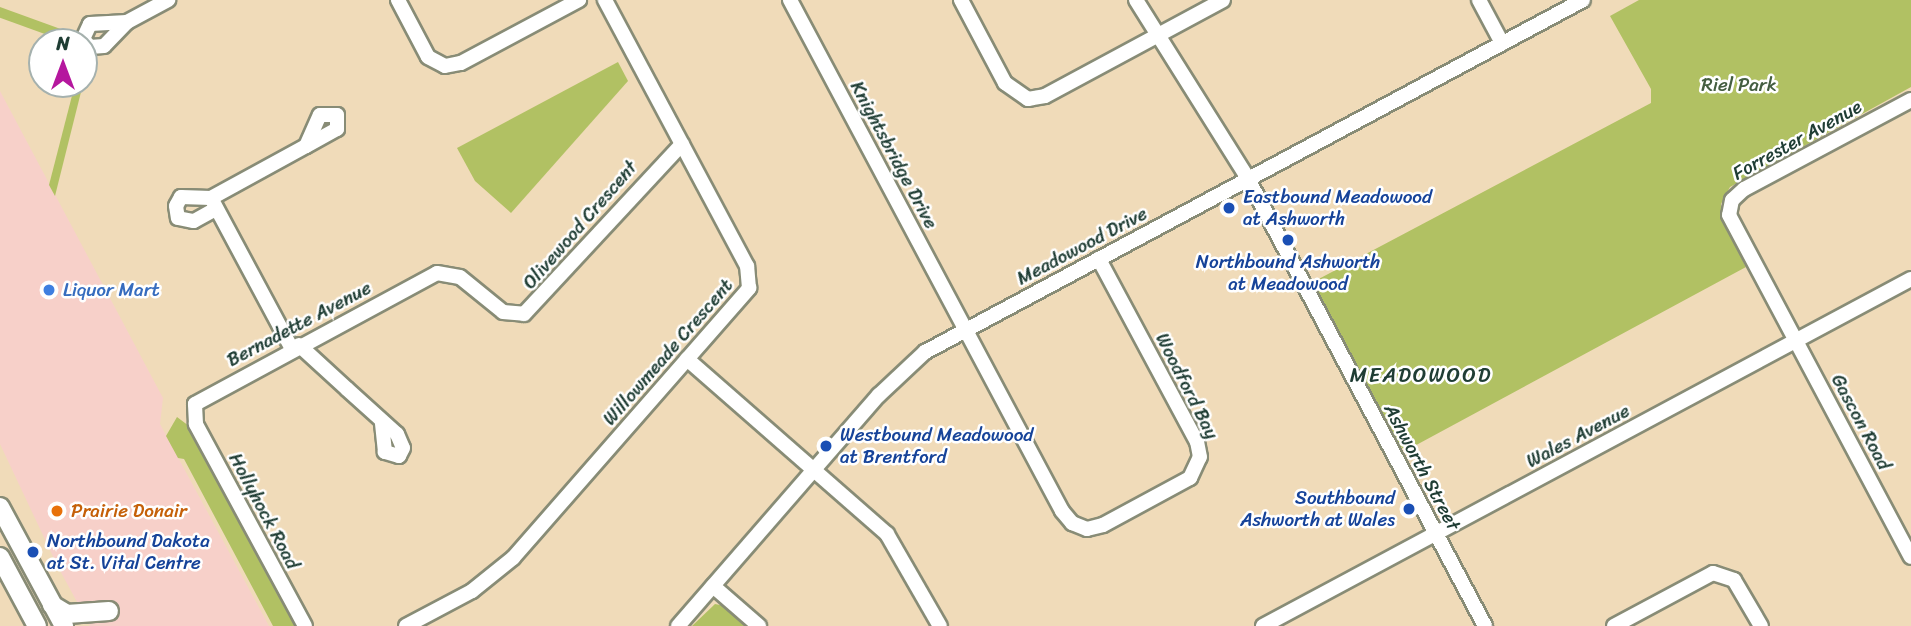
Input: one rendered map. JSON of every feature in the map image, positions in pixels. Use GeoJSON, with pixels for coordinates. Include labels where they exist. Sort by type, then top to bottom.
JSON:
{"type":"FeatureCollection","features":[{"type":"Feature","properties":{"kind":"main road"},"geometry":{"type":"LineString","coordinates":[[0,507],[64,626]]}},
{"type":"Feature","properties":{"kind":"main road"},"geometry":{"type":"LineString","coordinates":[[0,557],[37,626]]}},
{"type":"Feature","properties":{"kind":"main road"},"geometry":{"type":"LineString","coordinates":[[52,605],[67,614],[109,611],[97,626]]}},
{"type":"Feature","properties":{"kind":"street"},"geometry":{"type":"LineString","coordinates":[[127,22],[168,0]]}},
{"type":"Feature","properties":{"kind":"street"},"geometry":{"type":"LineString","coordinates":[[398,0],[428,57],[445,66],[461,63],[579,0]]}},
{"type":"Feature","properties":{"kind":"street","name":"Willowmeade Crescent"},"geometry":{"type":"LineString","coordinates":[[406,626],[472,592],[513,558],[751,282],[747,266],[605,0]]}},
{"type":"Feature","properties":{"kind":"street","name":"Knightsbridge Drive"},"geometry":{"type":"LineString","coordinates":[[790,0],[965,329]]}},
{"type":"Feature","properties":{"kind":"street"},"geometry":{"type":"LineString","coordinates":[[961,0],[1005,83],[1028,99],[1045,96],[1223,0]]}},
{"type":"Feature","properties":{"kind":"street","name":"Ashworth Street"},"geometry":{"type":"LineString","coordinates":[[1136,0],[1248,180],[1485,626]]}},
{"type":"Feature","properties":{"kind":"street"},"geometry":{"type":"LineString","coordinates":[[1479,0],[1502,43]]}},
{"type":"Feature","properties":{"kind":"street","name":"Meadowood Drive"},"geometry":{"type":"LineString","coordinates":[[678,626],[898,375],[965,329],[1583,0]]}},
{"type":"Feature","properties":{"kind":"street","name":"Forrester Avenue"},"geometry":{"type":"LineString","coordinates":[[1797,342],[1732,222],[1732,200],[1744,189],[1911,100]]}},
{"type":"Feature","properties":{"kind":"street","name":"Olivewood Crescent"},"geometry":{"type":"LineString","coordinates":[[430,275],[454,274],[503,312],[524,314],[682,144]]}},
{"type":"Feature","properties":{"kind":"street"},"geometry":{"type":"LineString","coordinates":[[306,146],[213,204],[296,347],[382,421]]}},
{"type":"Feature","properties":{"kind":"street","name":"Woodford Bay"},"geometry":{"type":"LineString","coordinates":[[965,329],[1066,518],[1087,529],[1114,519],[1190,478],[1200,457],[1197,442],[1099,259]]}},
{"type":"Feature","properties":{"kind":"street","name":"Bernadette Avenue"},"geometry":{"type":"LineString","coordinates":[[193,412],[199,400],[430,275]]}},
{"type":"Feature","properties":{"kind":"street","name":"Wales Avenue"},"geometry":{"type":"LineString","coordinates":[[1264,626],[1911,279]]}},
{"type":"Feature","properties":{"kind":"street","name":"Gascon Road"},"geometry":{"type":"LineString","coordinates":[[1797,342],[1911,557]]}},
{"type":"Feature","properties":{"kind":"street"},"geometry":{"type":"LineString","coordinates":[[687,359],[893,542],[940,626]]}},
{"type":"Feature","properties":{"kind":"street","name":"Hollyhock Road"},"geometry":{"type":"LineString","coordinates":[[193,412],[304,626]]}},
{"type":"Feature","properties":{"kind":"street"},"geometry":{"type":"LineString","coordinates":[[1614,626],[1713,573],[1734,580],[1761,626]]}},
{"type":"Feature","properties":{"kind":"street"},"geometry":{"type":"LineString","coordinates":[[713,586],[759,626]]}},
{"type":"Feature","properties":{"kind":"shaded area"},"geometry":{"type":"Polygon","coordinates":[[[0,91],[163,398],[160,424],[269,626],[90,626],[57,565],[0,444],[0,91]]]}},
{"type":"Feature","properties":{"kind":"green space","name":"Riel Park"},"geometry":{"type":"Polygon","coordinates":[[[1639,0],[1911,0],[1911,87],[1730,187],[1721,204],[1723,221],[1746,267],[1407,450],[1400,447],[1313,282],[1651,103],[1651,89],[1610,16],[1639,0]]]}},
{"type":"Feature","properties":{"kind":"green space"},"geometry":{"type":"Polygon","coordinates":[[[0,7],[58,28],[28,28],[0,18],[0,7]]]}},
{"type":"Feature","properties":{"kind":"green space"},"geometry":{"type":"Polygon","coordinates":[[[618,62],[628,81],[511,213],[475,181],[457,148],[618,62]]]}},
{"type":"Feature","properties":{"kind":"green space"},"geometry":{"type":"Polygon","coordinates":[[[71,98],[80,98],[55,196],[49,185],[71,98]]]}},
{"type":"Feature","properties":{"kind":"green space"},"geometry":{"type":"Polygon","coordinates":[[[177,417],[189,426],[295,626],[273,626],[184,459],[178,458],[166,436],[177,417]]]}},
{"type":"Feature","properties":{"kind":"green space"},"geometry":{"type":"Polygon","coordinates":[[[715,604],[725,606],[748,626],[692,626],[715,604]]]}},
{"type":"Feature","properties":{"kind":"place","name":"Eastbound Meadowood at Ashworth"},"geometry":{"type":"Point","coordinates":[1229,208]}},
{"type":"Feature","properties":{"kind":"place","name":"Northbound Ashworth at Meadowood"},"geometry":{"type":"Point","coordinates":[1288,240]}},
{"type":"Feature","properties":{"kind":"place","name":"Liquor Mart"},"geometry":{"type":"Point","coordinates":[49,290]}},
{"type":"Feature","properties":{"kind":"place","name":"Westbound Meadowood at Brentford"},"geometry":{"type":"Point","coordinates":[826,446]}},
{"type":"Feature","properties":{"kind":"place","name":"Southbound Ashworth at Wales"},"geometry":{"type":"Point","coordinates":[1409,509]}},
{"type":"Feature","properties":{"kind":"place","name":"Prairie Donair"},"geometry":{"type":"Point","coordinates":[57,511]}},
{"type":"Feature","properties":{"kind":"place","name":"Northbound Dakota at St. Vital Centre"},"geometry":{"type":"Point","coordinates":[33,552]}},
{"type":"Feature","properties":{"kind":"district","name":"MEADOWOOD"},"geometry":{"type":"Point","coordinates":[1421,375]}}]}
